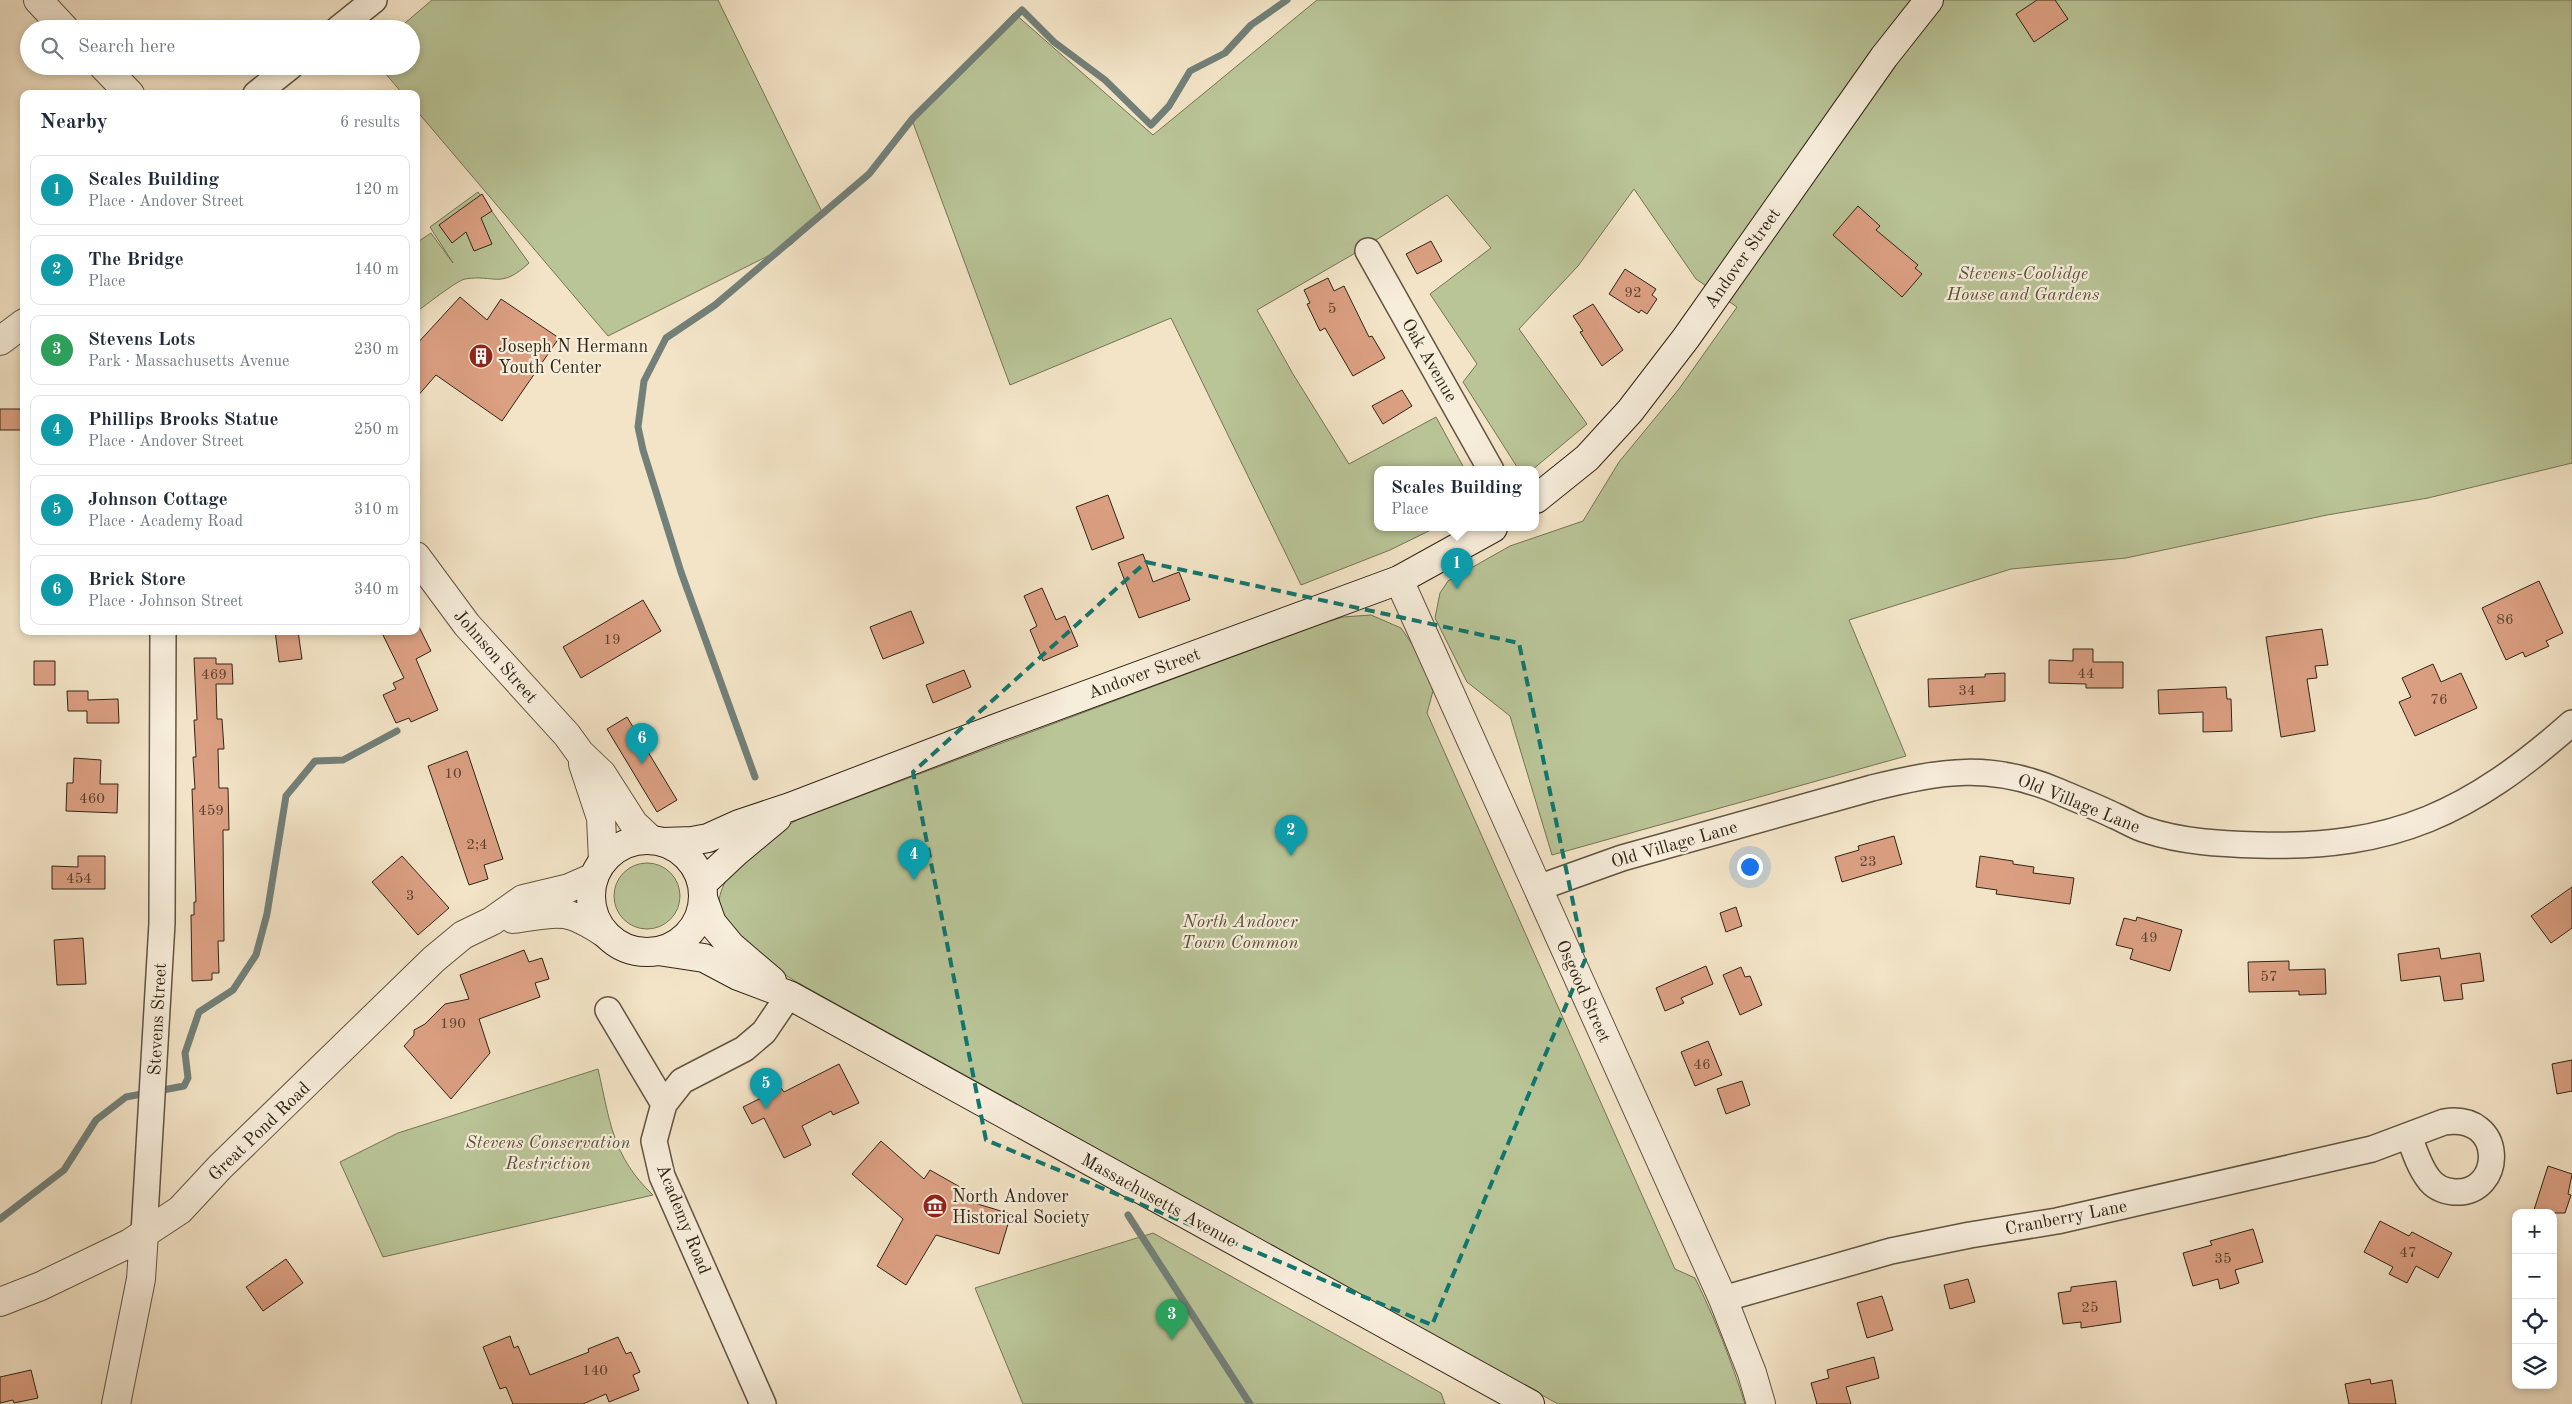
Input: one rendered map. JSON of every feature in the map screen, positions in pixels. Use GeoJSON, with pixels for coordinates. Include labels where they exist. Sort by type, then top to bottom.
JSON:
{"type":"FeatureCollection","features":[{"type":"Feature","properties":{"kind":"main road"},"geometry":{"type":"LineString","coordinates":[[38,0],[57,20]]}},
{"type":"Feature","properties":{"kind":"main road","name":"Andover Street"},"geometry":{"type":"LineString","coordinates":[[1539,497],[1587,458],[1630,410],[1686,338],[1884,57],[1929,0]]}},
{"type":"Feature","properties":{"kind":"main road"},"geometry":{"type":"LineString","coordinates":[[111,75],[126,90]]}},
{"type":"Feature","properties":{"kind":"main road"},"geometry":{"type":"LineString","coordinates":[[0,341],[20,326]]}},
{"type":"Feature","properties":{"kind":"main road"},"geometry":{"type":"LineString","coordinates":[[0,348],[20,350]]}},
{"type":"Feature","properties":{"kind":"main road","name":"Andover Street"},"geometry":{"type":"LineString","coordinates":[[657,841],[692,841],[708,838],[739,824],[790,807],[999,727],[1399,580],[1488,531]]}},
{"type":"Feature","properties":{"kind":"main road","name":"Johnson Street"},"geometry":{"type":"LineString","coordinates":[[420,561],[467,625],[567,735],[580,753],[602,774],[634,824],[657,841]]}},
{"type":"Feature","properties":{"kind":"main road","name":"Osgood Street"},"geometry":{"type":"LineString","coordinates":[[1399,580],[1723,1299],[1752,1373],[1761,1404]]}},
{"type":"Feature","properties":{"kind":"main road","name":"Johnson Street"},"geometry":{"type":"LineString","coordinates":[[580,753],[601,818],[599,868]]}},
{"type":"Feature","properties":{"kind":"main road","name":"Andover Street"},"geometry":{"type":"LineString","coordinates":[[703,891],[735,853],[790,807]]}},
{"type":"Feature","properties":{"kind":"main road"},"geometry":{"type":"LineString","coordinates":[[633,841],[657,841],[677,848],[697,870],[703,891],[701,913],[694,927],[678,942],[658,951],[634,951],[618,944],[604,932],[596,920],[591,906],[591,891],[599,868],[617,848],[633,841]]}},
{"type":"Feature","properties":{"kind":"main road","name":"Great Pond Road"},"geometry":{"type":"LineString","coordinates":[[0,1302],[85,1266],[130,1243],[180,1210],[220,1167],[434,959],[463,936],[492,921],[523,899],[569,888],[599,868]]}},
{"type":"Feature","properties":{"kind":"main road","name":"Massachusetts Avenue"},"geometry":{"type":"LineString","coordinates":[[703,891],[712,923],[731,946],[788,995]]}},
{"type":"Feature","properties":{"kind":"main road","name":"Great Pond Road"},"geometry":{"type":"LineString","coordinates":[[492,921],[543,913],[570,913],[584,919],[604,932]]}},
{"type":"Feature","properties":{"kind":"main road","name":"Massachusetts Avenue"},"geometry":{"type":"LineString","coordinates":[[658,951],[704,958],[738,976],[788,995],[1530,1404]]}},
{"type":"Feature","properties":{"kind":"main road","name":"Stevens Street"},"geometry":{"type":"LineString","coordinates":[[116,1404],[140,1279],[144,1233]]}},
{"type":"Feature","properties":{"kind":"street"},"geometry":{"type":"LineString","coordinates":[[349,20],[374,0]]}},
{"type":"Feature","properties":{"kind":"street"},"geometry":{"type":"LineString","coordinates":[[261,90],[280,75]]}},
{"type":"Feature","properties":{"kind":"street","name":"Oak Avenue"},"geometry":{"type":"LineString","coordinates":[[1368,251],[1489,466]]}},
{"type":"Feature","properties":{"kind":"street","name":"Stevens Street"},"geometry":{"type":"LineString","coordinates":[[144,1233],[162,923],[163,635]]}},
{"type":"Feature","properties":{"kind":"street","name":"Old Village Lane"},"geometry":{"type":"LineString","coordinates":[[1538,888],[1622,858],[1872,788],[1910,778],[1968,772],[1994,772],[2034,781],[2145,830],[2188,840],[2269,846],[2353,842],[2410,827],[2452,810],[2529,761],[2572,723]]}},
{"type":"Feature","properties":{"kind":"street"},"geometry":{"type":"LineString","coordinates":[[608,1010],[664,1104],[682,1081],[744,1049],[764,1032],[788,995]]}},
{"type":"Feature","properties":{"kind":"street","name":"Academy Road"},"geometry":{"type":"LineString","coordinates":[[664,1104],[654,1141],[662,1176],[762,1404]]}},
{"type":"Feature","properties":{"kind":"street","name":"Cranberry Lane"},"geometry":{"type":"LineString","coordinates":[[1723,1299],[1891,1251],[1970,1235],[2057,1221],[2372,1149],[2409,1136]]}},
{"type":"Feature","properties":{"kind":"highlighted area"},"geometry":{"type":"Polygon","coordinates":[[[1146,562],[1519,643],[1585,960],[1432,1325],[986,1140],[913,772],[1146,562]]]}},
{"type":"Feature","properties":{"kind":"green space"},"geometry":{"type":"Polygon","coordinates":[[[432,0],[718,0],[823,214],[792,244],[608,336],[420,115],[420,90],[400,90],[387,75],[420,75],[420,20],[409,20],[432,0]]]}},
{"type":"Feature","properties":{"kind":"green space","name":"Stevens-Coolidge House and Gardens"},"geometry":{"type":"Polygon","coordinates":[[[1317,0],[2572,0],[2572,463],[2428,498],[2327,515],[2126,558],[2011,569],[1849,620],[1906,756],[1552,855],[1510,716],[1467,682],[1435,618],[1440,593],[1448,581],[1510,546],[1583,521],[1619,462],[1679,389],[1737,307],[1696,279],[1634,189],[1578,266],[1519,329],[1587,424],[1537,466],[1516,466],[1463,382],[1477,364],[1430,294],[1491,248],[1447,195],[1357,252],[1257,310],[1293,374],[1349,464],[1436,417],[1463,466],[1374,466],[1374,531],[1429,531],[1390,550],[1301,585],[1171,318],[1010,385],[912,120],[1014,13],[1153,135],[1317,0]]]}},
{"type":"Feature","properties":{"kind":"green space"},"geometry":{"type":"Polygon","coordinates":[[[478,192],[529,263],[504,279],[465,279],[420,309],[420,240],[431,233],[453,263],[430,227],[478,192]]]}},
{"type":"Feature","properties":{"kind":"green space","name":"North Andover Town Common"},"geometry":{"type":"Polygon","coordinates":[[[1371,615],[1401,628],[1419,654],[1433,691],[1427,713],[1675,1269],[1695,1278],[1702,1293],[1722,1340],[1745,1404],[1558,1404],[795,981],[747,950],[721,916],[719,898],[724,884],[733,870],[759,845],[799,819],[1317,625],[1343,617],[1371,615]]]}},
{"type":"Feature","properties":{"kind":"green space"},"geometry":{"type":"Polygon","coordinates":[[[647,863],[660,866],[670,873],[677,883],[680,896],[677,909],[670,919],[660,926],[647,929],[634,926],[624,919],[617,909],[614,896],[617,883],[624,873],[634,866],[647,863]]]}},
{"type":"Feature","properties":{"kind":"green space","name":"Stevens Conservation Restriction"},"geometry":{"type":"Polygon","coordinates":[[[598,1069],[610,1121],[621,1152],[639,1181],[653,1195],[383,1257],[340,1162],[398,1133],[598,1069]]]}},
{"type":"Feature","properties":{"kind":"green space"},"geometry":{"type":"Polygon","coordinates":[[[1153,1233],[1441,1393],[1445,1404],[1023,1404],[975,1288],[1153,1233]]]}},
{"type":"Feature","properties":{"kind":"building"},"geometry":{"type":"Polygon","coordinates":[[[2037,0],[2055,0],[2068,19],[2034,42],[2016,14],[2037,0]]]}},
{"type":"Feature","properties":{"kind":"building"},"geometry":{"type":"Polygon","coordinates":[[[482,194],[492,211],[481,218],[492,244],[474,251],[466,232],[452,243],[439,225],[482,194]]]}},
{"type":"Feature","properties":{"kind":"building"},"geometry":{"type":"Polygon","coordinates":[[[1858,206],[1880,226],[1876,230],[1918,265],[1915,268],[1922,274],[1902,297],[1833,235],[1858,206]]]}},
{"type":"Feature","properties":{"kind":"building"},"geometry":{"type":"Polygon","coordinates":[[[1431,241],[1442,261],[1417,274],[1406,254],[1431,241]]]}},
{"type":"Feature","properties":{"kind":"building"},"geometry":{"type":"Polygon","coordinates":[[[1625,269],[1656,289],[1652,295],[1657,299],[1647,314],[1641,310],[1639,313],[1609,294],[1625,269]]]}},
{"type":"Feature","properties":{"kind":"building"},"geometry":{"type":"Polygon","coordinates":[[[1328,278],[1334,291],[1344,286],[1369,337],[1372,336],[1385,358],[1353,376],[1325,328],[1320,331],[1307,304],[1310,303],[1304,290],[1328,278]]]}},
{"type":"Feature","properties":{"kind":"building","name":"Joseph N Hermann Youth Center"},"geometry":{"type":"Polygon","coordinates":[[[460,297],[487,320],[501,299],[559,338],[502,421],[436,375],[420,393],[420,341],[460,297]]]}},
{"type":"Feature","properties":{"kind":"building"},"geometry":{"type":"Polygon","coordinates":[[[1593,304],[1623,350],[1602,366],[1580,332],[1583,331],[1573,316],[1593,304]]]}},
{"type":"Feature","properties":{"kind":"building"},"geometry":{"type":"Polygon","coordinates":[[[1402,390],[1412,406],[1383,424],[1372,406],[1402,390]]]}},
{"type":"Feature","properties":{"kind":"building"},"geometry":{"type":"Polygon","coordinates":[[[0,409],[20,409],[20,430],[0,430],[0,409]]]}},
{"type":"Feature","properties":{"kind":"building"},"geometry":{"type":"Polygon","coordinates":[[[1108,495],[1124,538],[1092,550],[1076,507],[1108,495]]]}},
{"type":"Feature","properties":{"kind":"building"},"geometry":{"type":"Polygon","coordinates":[[[1143,554],[1153,582],[1179,572],[1190,600],[1139,618],[1118,563],[1143,554]]]}},
{"type":"Feature","properties":{"kind":"building"},"geometry":{"type":"Polygon","coordinates":[[[2539,581],[2563,633],[2546,641],[2549,646],[2525,657],[2523,652],[2506,660],[2482,608],[2539,581]]]}},
{"type":"Feature","properties":{"kind":"building"},"geometry":{"type":"Polygon","coordinates":[[[1042,588],[1056,620],[1065,616],[1078,646],[1043,661],[1030,630],[1037,626],[1024,596],[1042,588]]]}},
{"type":"Feature","properties":{"kind":"building"},"geometry":{"type":"Polygon","coordinates":[[[643,600],[661,631],[581,678],[563,647],[643,600]]]}},
{"type":"Feature","properties":{"kind":"building"},"geometry":{"type":"Polygon","coordinates":[[[911,611],[924,643],[883,659],[870,627],[911,611]]]}},
{"type":"Feature","properties":{"kind":"building"},"geometry":{"type":"Polygon","coordinates":[[[420,629],[431,651],[416,659],[438,710],[411,722],[409,718],[396,723],[383,695],[396,689],[393,683],[404,678],[383,635],[420,635],[420,629]]]}},
{"type":"Feature","properties":{"kind":"building"},"geometry":{"type":"Polygon","coordinates":[[[2322,629],[2328,665],[2315,666],[2317,678],[2307,679],[2315,731],[2281,737],[2266,637],[2322,629]]]}},
{"type":"Feature","properties":{"kind":"building"},"geometry":{"type":"Polygon","coordinates":[[[276,635],[299,635],[302,659],[279,662],[276,635]]]}},
{"type":"Feature","properties":{"kind":"building"},"geometry":{"type":"Polygon","coordinates":[[[2073,649],[2093,649],[2093,662],[2123,662],[2123,688],[2086,688],[2086,684],[2049,683],[2049,660],[2073,661],[2073,649]]]}},
{"type":"Feature","properties":{"kind":"building"},"geometry":{"type":"Polygon","coordinates":[[[194,658],[216,658],[216,664],[232,664],[233,684],[216,684],[217,719],[222,719],[224,749],[218,749],[219,788],[228,788],[229,830],[223,830],[224,941],[218,941],[219,973],[212,973],[212,980],[192,981],[191,915],[194,915],[194,902],[196,902],[192,789],[195,789],[193,757],[196,757],[194,720],[197,720],[194,658]]]}},
{"type":"Feature","properties":{"kind":"building"},"geometry":{"type":"Polygon","coordinates":[[[34,661],[55,661],[55,685],[34,685],[34,661]]]}},
{"type":"Feature","properties":{"kind":"building"},"geometry":{"type":"Polygon","coordinates":[[[2433,664],[2441,682],[2461,673],[2477,708],[2415,736],[2399,702],[2411,697],[2402,678],[2433,664]]]}},
{"type":"Feature","properties":{"kind":"building"},"geometry":{"type":"Polygon","coordinates":[[[964,670],[971,687],[933,703],[926,685],[964,670]]]}},
{"type":"Feature","properties":{"kind":"building"},"geometry":{"type":"Polygon","coordinates":[[[2005,673],[2005,701],[1929,707],[1928,679],[1985,677],[1985,674],[2005,673]]]}},
{"type":"Feature","properties":{"kind":"building"},"geometry":{"type":"Polygon","coordinates":[[[2226,687],[2227,699],[2231,699],[2232,731],[2203,732],[2203,712],[2159,714],[2158,690],[2226,687]]]}},
{"type":"Feature","properties":{"kind":"building"},"geometry":{"type":"Polygon","coordinates":[[[67,691],[88,691],[88,700],[118,699],[119,723],[87,723],[87,711],[68,711],[67,691]]]}},
{"type":"Feature","properties":{"kind":"building"},"geometry":{"type":"Polygon","coordinates":[[[627,717],[677,800],[657,812],[607,729],[627,717]]]}},
{"type":"Feature","properties":{"kind":"building"},"geometry":{"type":"Polygon","coordinates":[[[467,751],[503,859],[484,865],[488,879],[469,885],[428,766],[467,751]]]}},
{"type":"Feature","properties":{"kind":"building"},"geometry":{"type":"Polygon","coordinates":[[[74,758],[101,760],[100,784],[118,784],[117,813],[66,811],[67,783],[73,783],[74,758]]]}},
{"type":"Feature","properties":{"kind":"building"},"geometry":{"type":"Polygon","coordinates":[[[1894,836],[1902,864],[1842,882],[1835,857],[1859,850],[1858,846],[1894,836]]]}},
{"type":"Feature","properties":{"kind":"building"},"geometry":{"type":"Polygon","coordinates":[[[78,856],[105,856],[105,889],[52,889],[52,866],[78,867],[78,856]]]}},
{"type":"Feature","properties":{"kind":"building"},"geometry":{"type":"Polygon","coordinates":[[[402,856],[449,908],[418,935],[372,882],[402,856]]]}},
{"type":"Feature","properties":{"kind":"building"},"geometry":{"type":"Polygon","coordinates":[[[1980,856],[2013,861],[2013,864],[2034,867],[2033,873],[2074,878],[2070,904],[1996,894],[1997,890],[1976,887],[1980,856]]]}},
{"type":"Feature","properties":{"kind":"building"},"geometry":{"type":"Polygon","coordinates":[[[2572,887],[2572,928],[2551,943],[2531,916],[2572,887]]]}},
{"type":"Feature","properties":{"kind":"building"},"geometry":{"type":"Polygon","coordinates":[[[1736,907],[1742,926],[1726,932],[1720,913],[1736,907]]]}},
{"type":"Feature","properties":{"kind":"building"},"geometry":{"type":"Polygon","coordinates":[[[2137,917],[2182,930],[2170,971],[2130,959],[2133,949],[2116,945],[2124,918],[2136,921],[2137,917]]]}},
{"type":"Feature","properties":{"kind":"building"},"geometry":{"type":"Polygon","coordinates":[[[83,938],[86,984],[57,985],[54,940],[83,938]]]}},
{"type":"Feature","properties":{"kind":"building"},"geometry":{"type":"Polygon","coordinates":[[[2439,948],[2441,959],[2480,953],[2484,981],[2461,984],[2463,999],[2444,1001],[2440,976],[2401,981],[2398,954],[2439,948]]]}},
{"type":"Feature","properties":{"kind":"building"},"geometry":{"type":"Polygon","coordinates":[[[524,950],[529,962],[542,958],[549,979],[535,983],[540,997],[479,1019],[490,1053],[451,1099],[404,1046],[414,1035],[414,1030],[425,1024],[445,1004],[469,999],[460,975],[524,950]]]}},
{"type":"Feature","properties":{"kind":"building"},"geometry":{"type":"Polygon","coordinates":[[[2289,961],[2289,970],[2325,969],[2326,994],[2299,995],[2299,991],[2249,992],[2248,962],[2289,961]]]}},
{"type":"Feature","properties":{"kind":"building"},"geometry":{"type":"Polygon","coordinates":[[[1706,966],[1713,984],[1681,998],[1684,1003],[1665,1011],[1656,988],[1706,966]]]}},
{"type":"Feature","properties":{"kind":"building"},"geometry":{"type":"Polygon","coordinates":[[[1741,967],[1745,977],[1750,976],[1762,1005],[1740,1015],[1723,975],[1741,967]]]}},
{"type":"Feature","properties":{"kind":"building"},"geometry":{"type":"Polygon","coordinates":[[[1708,1041],[1722,1075],[1695,1086],[1681,1052],[1708,1041]]]}},
{"type":"Feature","properties":{"kind":"building"},"geometry":{"type":"Polygon","coordinates":[[[2572,1060],[2572,1091],[2557,1094],[2552,1064],[2572,1060]]]}},
{"type":"Feature","properties":{"kind":"building"},"geometry":{"type":"Polygon","coordinates":[[[839,1064],[859,1103],[833,1115],[831,1111],[802,1126],[811,1145],[784,1158],[764,1118],[752,1124],[743,1107],[781,1088],[784,1092],[839,1064]]]}},
{"type":"Feature","properties":{"kind":"building"},"geometry":{"type":"Polygon","coordinates":[[[1742,1081],[1750,1105],[1726,1114],[1717,1089],[1742,1081]]]}},
{"type":"Feature","properties":{"kind":"building","name":"North Andover Historical Society"},"geometry":{"type":"Polygon","coordinates":[[[881,1141],[924,1179],[930,1170],[960,1187],[954,1197],[1011,1214],[999,1254],[936,1235],[906,1285],[877,1266],[903,1219],[852,1174],[881,1141]]]}},
{"type":"Feature","properties":{"kind":"building"},"geometry":{"type":"Polygon","coordinates":[[[2548,1166],[2572,1174],[2568,1194],[2571,1195],[2565,1213],[2557,1213],[2557,1209],[2534,1209],[2548,1166]]]}},
{"type":"Feature","properties":{"kind":"building"},"geometry":{"type":"Polygon","coordinates":[[[2380,1221],[2409,1236],[2412,1232],[2452,1253],[2438,1278],[2416,1266],[2407,1283],[2389,1274],[2393,1267],[2364,1252],[2380,1221]]]}},
{"type":"Feature","properties":{"kind":"building"},"geometry":{"type":"Polygon","coordinates":[[[2253,1229],[2263,1262],[2235,1270],[2239,1283],[2220,1289],[2218,1279],[2193,1286],[2183,1253],[2212,1245],[2210,1241],[2253,1229]]]}},
{"type":"Feature","properties":{"kind":"building"},"geometry":{"type":"Polygon","coordinates":[[[286,1259],[303,1283],[263,1311],[246,1287],[286,1259]]]}},
{"type":"Feature","properties":{"kind":"building"},"geometry":{"type":"Polygon","coordinates":[[[1968,1279],[1975,1302],[1950,1309],[1944,1285],[1968,1279]]]}},
{"type":"Feature","properties":{"kind":"building"},"geometry":{"type":"Polygon","coordinates":[[[2116,1281],[2121,1322],[2081,1328],[2081,1322],[2063,1324],[2058,1293],[2071,1291],[2071,1287],[2116,1281]]]}},
{"type":"Feature","properties":{"kind":"building"},"geometry":{"type":"Polygon","coordinates":[[[1882,1296],[1893,1330],[1867,1338],[1857,1303],[1882,1296]]]}},
{"type":"Feature","properties":{"kind":"building"},"geometry":{"type":"Polygon","coordinates":[[[510,1336],[514,1348],[518,1346],[530,1375],[589,1352],[588,1349],[618,1337],[626,1354],[631,1352],[640,1372],[633,1375],[639,1390],[609,1402],[606,1394],[583,1404],[513,1404],[506,1387],[500,1389],[483,1347],[510,1336]]]}},
{"type":"Feature","properties":{"kind":"building"},"geometry":{"type":"Polygon","coordinates":[[[1874,1357],[1879,1378],[1846,1387],[1851,1404],[1817,1404],[1811,1383],[1829,1378],[1827,1370],[1874,1357]]]}},
{"type":"Feature","properties":{"kind":"building"},"geometry":{"type":"Polygon","coordinates":[[[31,1370],[38,1398],[14,1403],[13,1400],[0,1403],[0,1377],[31,1370]]]}},
{"type":"Feature","properties":{"kind":"building"},"geometry":{"type":"Polygon","coordinates":[[[2370,1379],[2371,1384],[2392,1380],[2396,1404],[2349,1404],[2345,1384],[2370,1379]]]}},
{"type":"Feature","properties":{"kind":"waterway"},"geometry":{"type":"LineString","coordinates":[[755,777],[681,572],[643,450],[638,427],[644,381],[666,338],[715,305],[869,174],[913,118],[1022,10],[1054,42],[1105,80],[1151,125],[1169,106],[1190,71],[1225,53],[1251,25],[1287,0]]}},
{"type":"Feature","properties":{"kind":"waterway"},"geometry":{"type":"LineString","coordinates":[[0,1219],[64,1170],[96,1120],[126,1097],[184,1086],[188,1078],[185,1053],[199,1012],[233,990],[256,955],[267,914],[286,796],[315,761],[343,760],[397,731]]}},
{"type":"Feature","properties":{"kind":"waterway"},"geometry":{"type":"LineString","coordinates":[[1128,1215],[1250,1404]]}},
{"type":"Feature","properties":{"kind":"place","name":"Joseph N Hermann Youth Center"},"geometry":{"type":"Point","coordinates":[481,356]}},
{"type":"Feature","properties":{"kind":"place","name":"Scales Building"},"geometry":{"type":"Point","coordinates":[1457,589]}},
{"type":"Feature","properties":{"kind":"place","name":"Brick Store"},"geometry":{"type":"Point","coordinates":[642,764]}},
{"type":"Feature","properties":{"kind":"place","name":"The Bridge"},"geometry":{"type":"Point","coordinates":[1291,856]}},
{"type":"Feature","properties":{"kind":"place","name":"Phillips Brooks Statue"},"geometry":{"type":"Point","coordinates":[914,880]}},
{"type":"Feature","properties":{"kind":"place","name":"Johnson Cottage"},"geometry":{"type":"Point","coordinates":[766,1109]}},
{"type":"Feature","properties":{"kind":"place","name":"North Andover Historical Society"},"geometry":{"type":"Point","coordinates":[935,1206]}},
{"type":"Feature","properties":{"kind":"place","name":"Stevens Lots"},"geometry":{"type":"Point","coordinates":[1172,1340]}}]}
